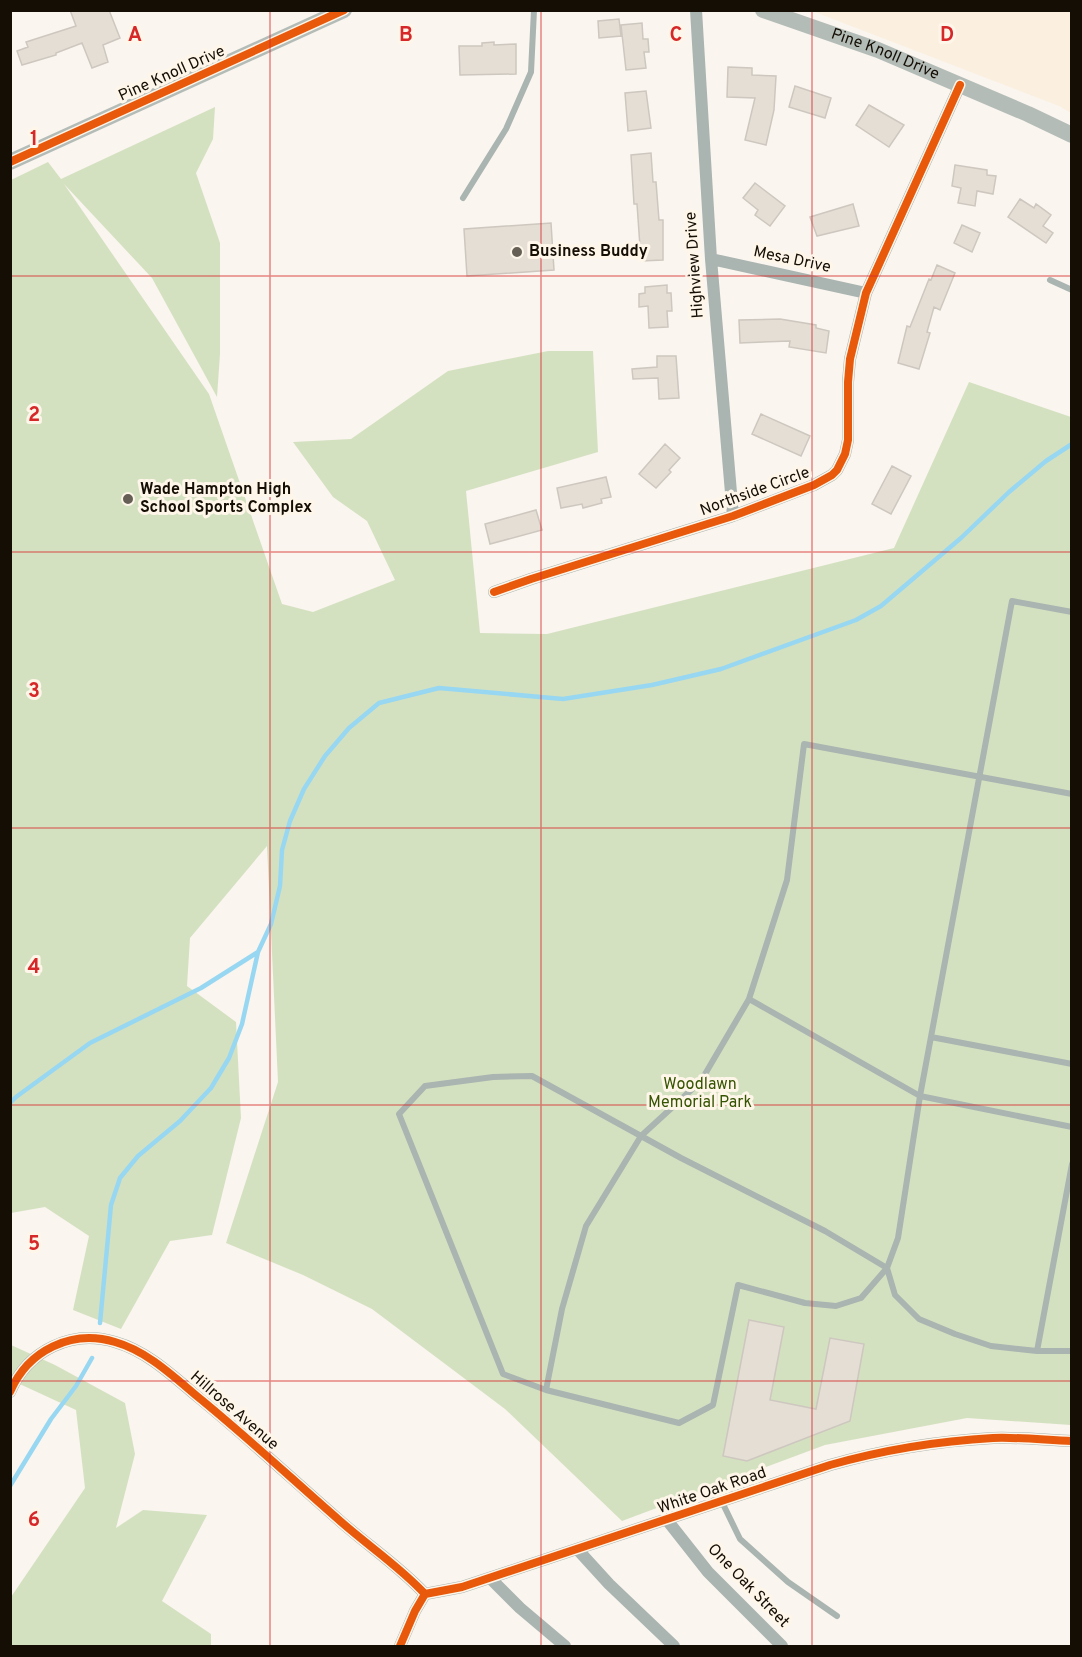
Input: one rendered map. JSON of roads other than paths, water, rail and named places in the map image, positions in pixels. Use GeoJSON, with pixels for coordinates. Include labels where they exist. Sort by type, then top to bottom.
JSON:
{"type":"FeatureCollection","features":[{"type":"Feature","properties":{"kind":"street","name":"Pine Knoll Drive"},"geometry":{"type":"LineString","coordinates":[[10,162],[344,10]]}},
{"type":"Feature","properties":{"kind":"street","name":"Highview Drive"},"geometry":{"type":"LineString","coordinates":[[696,10],[711,259],[733,516]]}},
{"type":"Feature","properties":{"kind":"street","name":"Pine Knoll Drive"},"geometry":{"type":"LineString","coordinates":[[763,10],[878,50],[1071,135]]}},
{"type":"Feature","properties":{"kind":"street","name":"Northside Circle"},"geometry":{"type":"LineString","coordinates":[[494,592],[733,516],[825,480],[837,470],[842,463],[848,440],[850,359],[866,293],[960,85]]}},
{"type":"Feature","properties":{"kind":"street","name":"Mesa Drive"},"geometry":{"type":"LineString","coordinates":[[711,259],[866,293]]}},
{"type":"Feature","properties":{"kind":"street","name":"Hillrose Avenue"},"geometry":{"type":"LineString","coordinates":[[10,1392],[23,1371],[36,1357],[55,1345],[71,1339],[92,1338],[126,1346],[163,1368],[203,1401],[340,1521],[401,1570],[425,1594]]}},
{"type":"Feature","properties":{"kind":"street","name":"White Oak Road"},"geometry":{"type":"LineString","coordinates":[[425,1594],[462,1587],[830,1465],[875,1453],[964,1440],[995,1438],[1071,1441]]}},
{"type":"Feature","properties":{"kind":"street","name":"One Oak Street"},"geometry":{"type":"LineString","coordinates":[[668,1520],[708,1572],[782,1647]]}},
{"type":"Feature","properties":{"kind":"street"},"geometry":{"type":"LineString","coordinates":[[578,1550],[609,1584],[674,1647]]}},
{"type":"Feature","properties":{"kind":"street"},"geometry":{"type":"LineString","coordinates":[[490,1578],[565,1647]]}},
{"type":"Feature","properties":{"kind":"street"},"geometry":{"type":"LineString","coordinates":[[400,1647],[425,1594]]}},
{"type":"Feature","properties":{"kind":"lane"},"geometry":{"type":"LineString","coordinates":[[463,198],[506,129],[531,72],[534,10]]}},
{"type":"Feature","properties":{"kind":"lane"},"geometry":{"type":"LineString","coordinates":[[1050,280],[1071,290]]}},
{"type":"Feature","properties":{"kind":"lane"},"geometry":{"type":"LineString","coordinates":[[1071,612],[1012,601],[920,1096],[898,1238],[887,1268],[861,1298],[836,1306],[805,1303],[738,1285],[713,1405],[680,1423],[546,1390],[502,1374],[399,1114],[425,1086],[493,1077],[532,1076],[641,1136],[825,1231],[887,1268],[895,1295],[919,1319],[991,1346],[1037,1351],[1071,1351]]}},
{"type":"Feature","properties":{"kind":"lane"},"geometry":{"type":"LineString","coordinates":[[546,1390],[562,1309],[586,1227],[641,1136],[701,1081],[750,999],[787,880],[804,744],[1071,794]]}},
{"type":"Feature","properties":{"kind":"lane"},"geometry":{"type":"LineString","coordinates":[[750,999],[920,1096],[1071,1127]]}},
{"type":"Feature","properties":{"kind":"lane"},"geometry":{"type":"LineString","coordinates":[[931,1037],[1071,1064]]}},
{"type":"Feature","properties":{"kind":"lane"},"geometry":{"type":"LineString","coordinates":[[1037,1351],[1071,1164]]}},
{"type":"Feature","properties":{"kind":"lane"},"geometry":{"type":"LineString","coordinates":[[722,1502],[740,1539],[788,1582],[837,1616]]}},
{"type":"Feature","properties":{"kind":"waterway"},"geometry":{"type":"LineString","coordinates":[[100,1323],[111,1205],[120,1178],[138,1156],[180,1121],[211,1088],[229,1058],[242,1024],[258,952],[271,924],[280,886],[282,850],[290,821],[304,789],[325,756],[349,728],[379,703],[439,688],[563,699],[652,685],[721,669],[856,620],[881,606],[961,538],[1009,492],[1046,461],[1072,444]]}},
{"type":"Feature","properties":{"kind":"waterway"},"geometry":{"type":"LineString","coordinates":[[10,1103],[90,1043],[201,988],[258,952]]}},
{"type":"Feature","properties":{"kind":"waterway"},"geometry":{"type":"LineString","coordinates":[[10,1486],[92,1358]]}},
{"type":"Feature","properties":{"kind":"place","name":"Business Buddy"},"geometry":{"type":"Point","coordinates":[517,252]}},
{"type":"Feature","properties":{"kind":"place","name":"Wade Hampton High School Sports Complex"},"geometry":{"type":"Point","coordinates":[128,499]}},
{"type":"Feature","properties":{"kind":"park label","name":"Woodlawn Memorial Park"},"geometry":{"type":"Point","coordinates":[700,1094]}}]}
